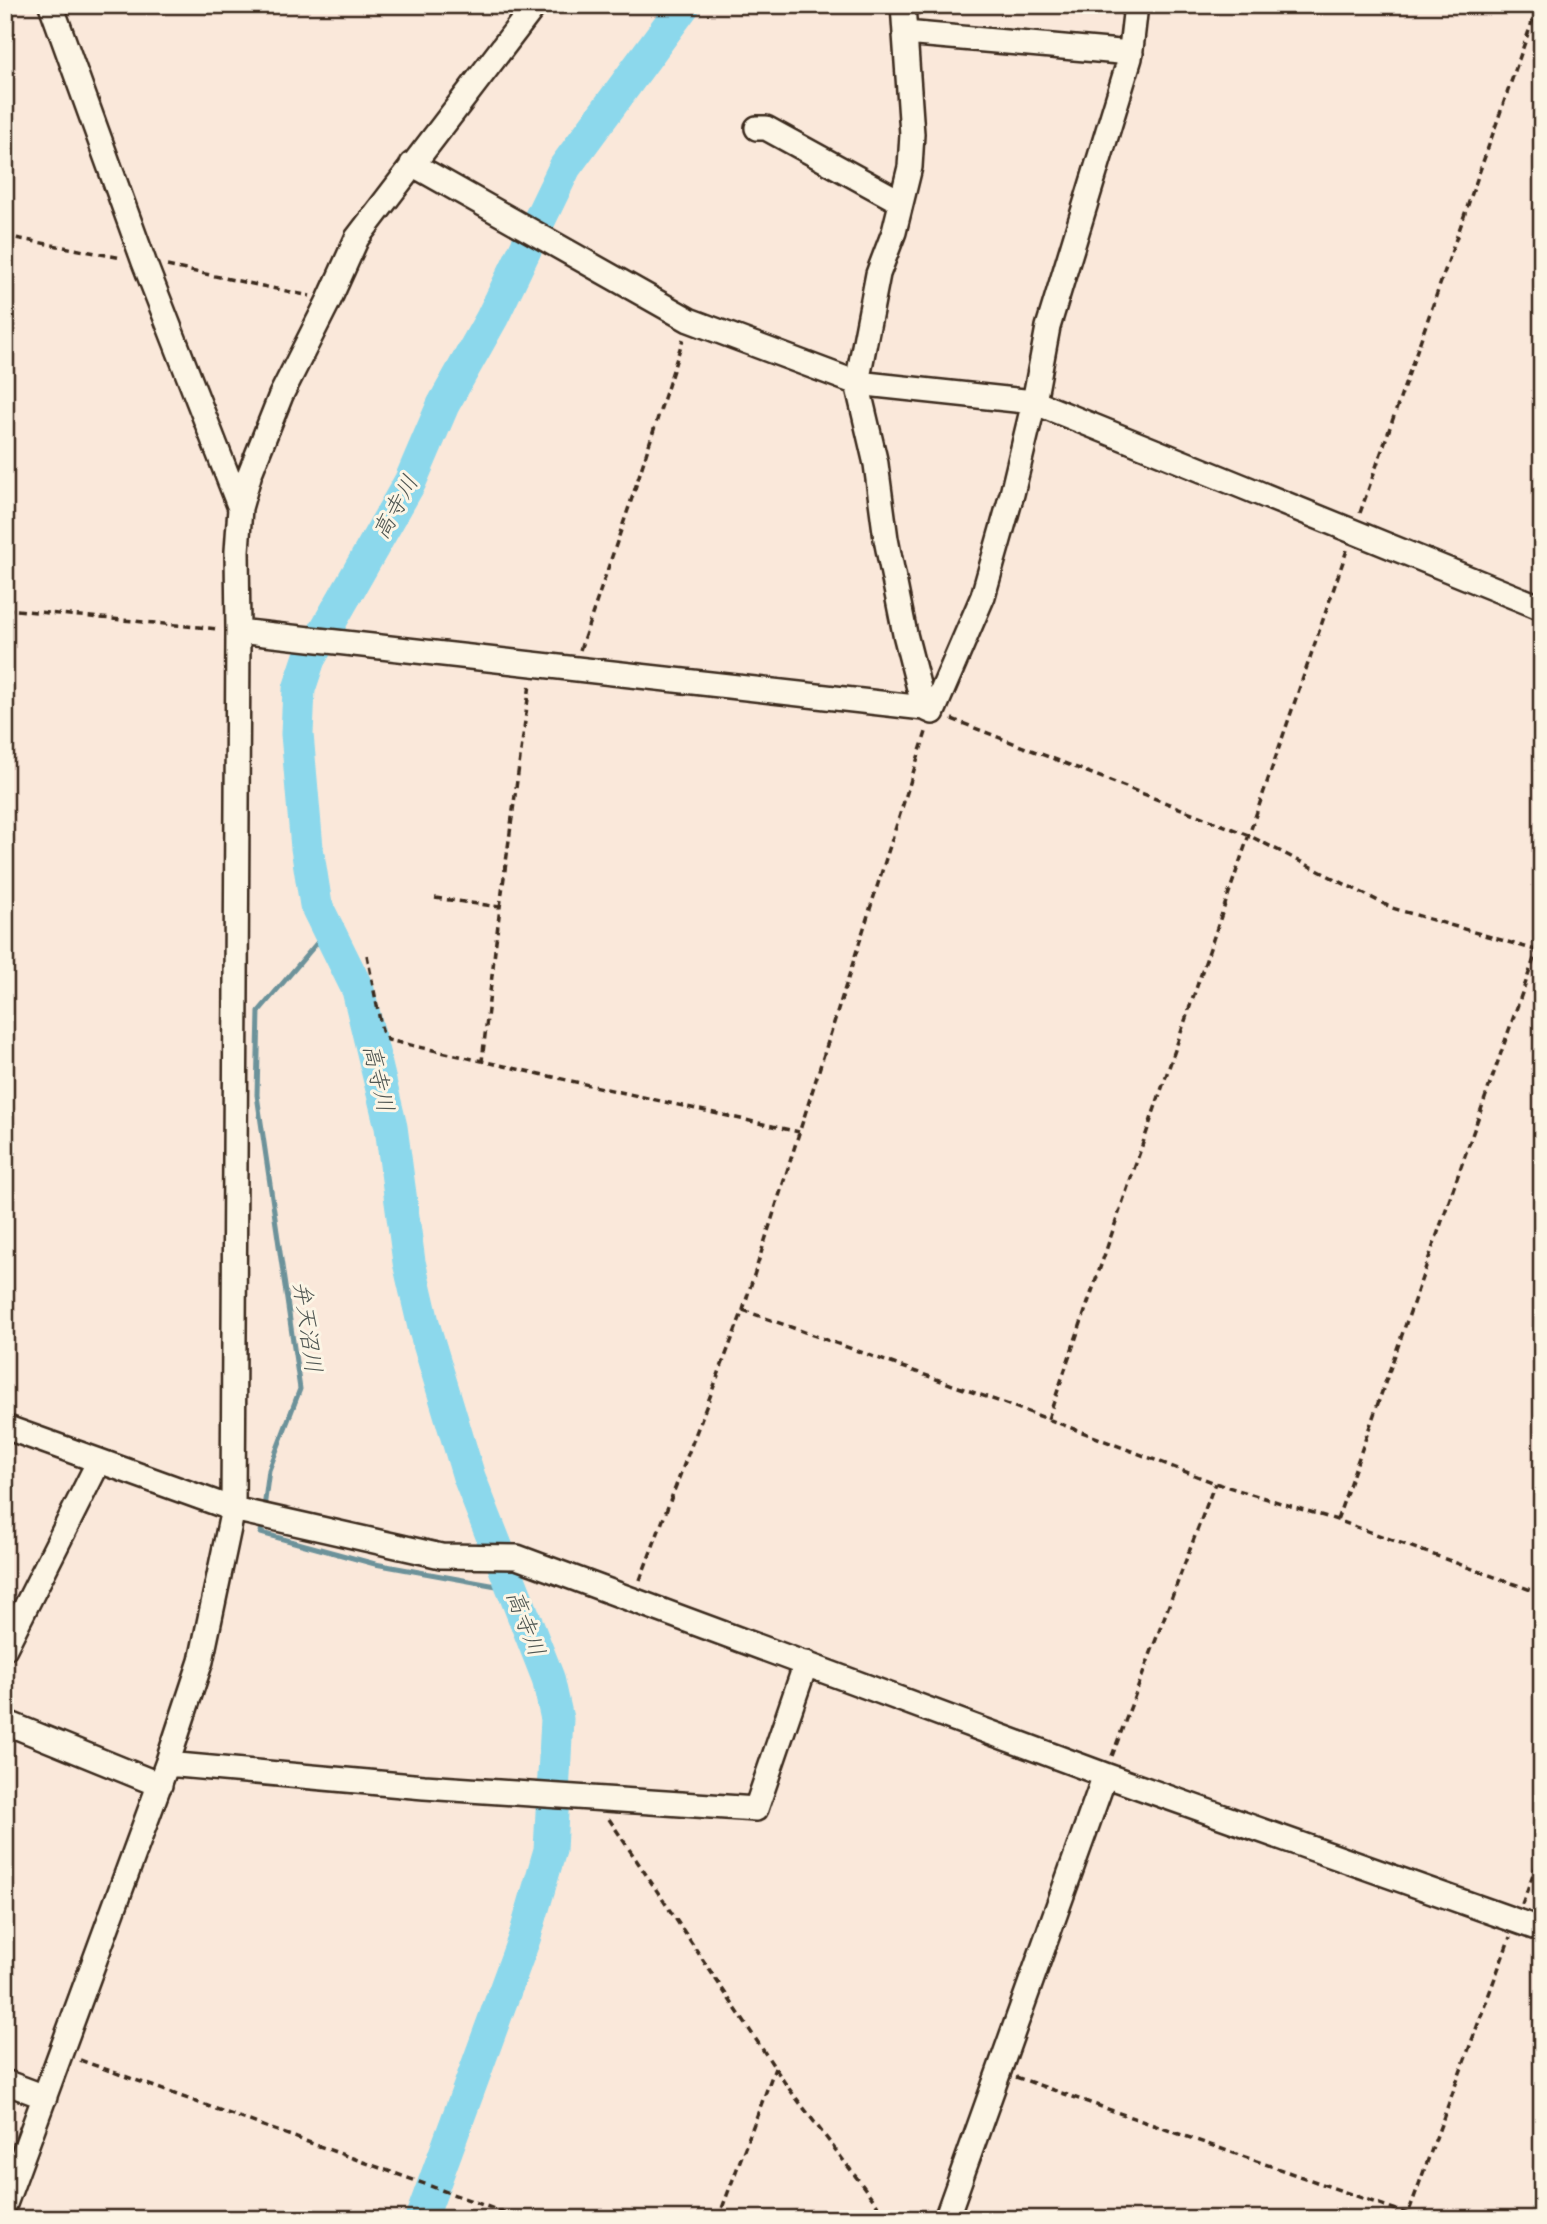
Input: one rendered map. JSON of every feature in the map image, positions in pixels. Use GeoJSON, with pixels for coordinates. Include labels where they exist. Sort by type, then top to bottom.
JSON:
{"type":"FeatureCollection","features":[{"type":"Feature","properties":{"kind":"street"},"geometry":{"type":"LineString","coordinates":[[51,5],[144,262],[240,508]]}},
{"type":"Feature","properties":{"kind":"street"},"geometry":{"type":"LineString","coordinates":[[5,2204],[164,1774],[201,1661],[233,1509],[237,551],[240,508],[250,472],[281,395],[357,238],[535,5]]}},
{"type":"Feature","properties":{"kind":"street"},"geometry":{"type":"LineString","coordinates":[[903,5],[912,152],[894,232],[878,274],[858,383],[876,464],[886,538],[905,634],[928,710]]}},
{"type":"Feature","properties":{"kind":"street"},"geometry":{"type":"LineString","coordinates":[[928,710],[983,596],[1012,494],[1034,402],[1048,327],[1131,53],[1136,5]]}},
{"type":"Feature","properties":{"kind":"street"},"geometry":{"type":"LineString","coordinates":[[905,33],[1131,53]]}},
{"type":"Feature","properties":{"kind":"street"},"geometry":{"type":"LineString","coordinates":[[757,128],[766,128],[901,202]]}},
{"type":"Feature","properties":{"kind":"street"},"geometry":{"type":"LineString","coordinates":[[412,164],[689,320],[858,383],[1034,402],[1542,608]]}},
{"type":"Feature","properties":{"kind":"street"},"geometry":{"type":"LineString","coordinates":[[238,631],[928,710]]}},
{"type":"Feature","properties":{"kind":"street"},"geometry":{"type":"LineString","coordinates":[[5,1427],[233,1509],[441,1556],[517,1557],[1105,1775],[1542,1930]]}},
{"type":"Feature","properties":{"kind":"street"},"geometry":{"type":"LineString","coordinates":[[5,1648],[99,1461]]}},
{"type":"Feature","properties":{"kind":"street"},"geometry":{"type":"LineString","coordinates":[[5,1722],[164,1774],[756,1809],[806,1663]]}},
{"type":"Feature","properties":{"kind":"street"},"geometry":{"type":"LineString","coordinates":[[946,2219],[1105,1775]]}},
{"type":"Feature","properties":{"kind":"street"},"geometry":{"type":"LineString","coordinates":[[5,2082],[46,2097]]}},
{"type":"Feature","properties":{"kind":"path"},"geometry":{"type":"LineString","coordinates":[[1048,1419],[1248,835],[1538,5]]}},
{"type":"Feature","properties":{"kind":"path"},"geometry":{"type":"LineString","coordinates":[[5,236],[329,300]]}},
{"type":"Feature","properties":{"kind":"path"},"geometry":{"type":"LineString","coordinates":[[573,669],[689,320]]}},
{"type":"Feature","properties":{"kind":"path"},"geometry":{"type":"LineString","coordinates":[[5,609],[238,631]]}},
{"type":"Feature","properties":{"kind":"path"},"geometry":{"type":"LineString","coordinates":[[482,1062],[533,664]]}},
{"type":"Feature","properties":{"kind":"path"},"geometry":{"type":"LineString","coordinates":[[632,1600],[743,1310],[928,710],[1248,835],[1392,908],[1539,951]]}},
{"type":"Feature","properties":{"kind":"path"},"geometry":{"type":"LineString","coordinates":[[435,898],[500,907]]}},
{"type":"Feature","properties":{"kind":"path"},"geometry":{"type":"LineString","coordinates":[[1337,1520],[1539,951],[1542,936]]}},
{"type":"Feature","properties":{"kind":"path"},"geometry":{"type":"LineString","coordinates":[[367,955],[382,1031],[387,1040],[799,1132]]}},
{"type":"Feature","properties":{"kind":"path"},"geometry":{"type":"LineString","coordinates":[[743,1310],[1048,1419],[1214,1483],[1337,1520],[1542,1594]]}},
{"type":"Feature","properties":{"kind":"path"},"geometry":{"type":"LineString","coordinates":[[1105,1775],[1214,1483]]}},
{"type":"Feature","properties":{"kind":"path"},"geometry":{"type":"LineString","coordinates":[[596,1800],[775,2068],[888,2219]]}},
{"type":"Feature","properties":{"kind":"path"},"geometry":{"type":"LineString","coordinates":[[999,2071],[1408,2214],[1542,1850]]}},
{"type":"Feature","properties":{"kind":"path"},"geometry":{"type":"LineString","coordinates":[[62,2053],[522,2219]]}},
{"type":"Feature","properties":{"kind":"path"},"geometry":{"type":"LineString","coordinates":[[718,2219],[775,2068]]}},
{"type":"Feature","properties":{"kind":"waterway","name":"高寺川"},"geometry":{"type":"LineString","coordinates":[[421,2219],[525,1936],[550,1850],[557,1719],[548,1678],[469,1477],[424,1327],[409,1262],[391,1127],[358,990],[316,905],[307,848],[297,734],[299,689],[309,659],[410,482],[443,405],[492,318],[565,167],[684,5]]}},
{"type":"Feature","properties":{"kind":"waterway","name":"弁天沼川"},"geometry":{"type":"LineString","coordinates":[[264,1508],[269,1470],[300,1389],[257,1095],[259,1011],[328,930]]}},
{"type":"Feature","properties":{"kind":"waterway","name":"弁天沼川"},"geometry":{"type":"LineString","coordinates":[[262,1522],[261,1533],[375,1564],[513,1589]]}}]}
